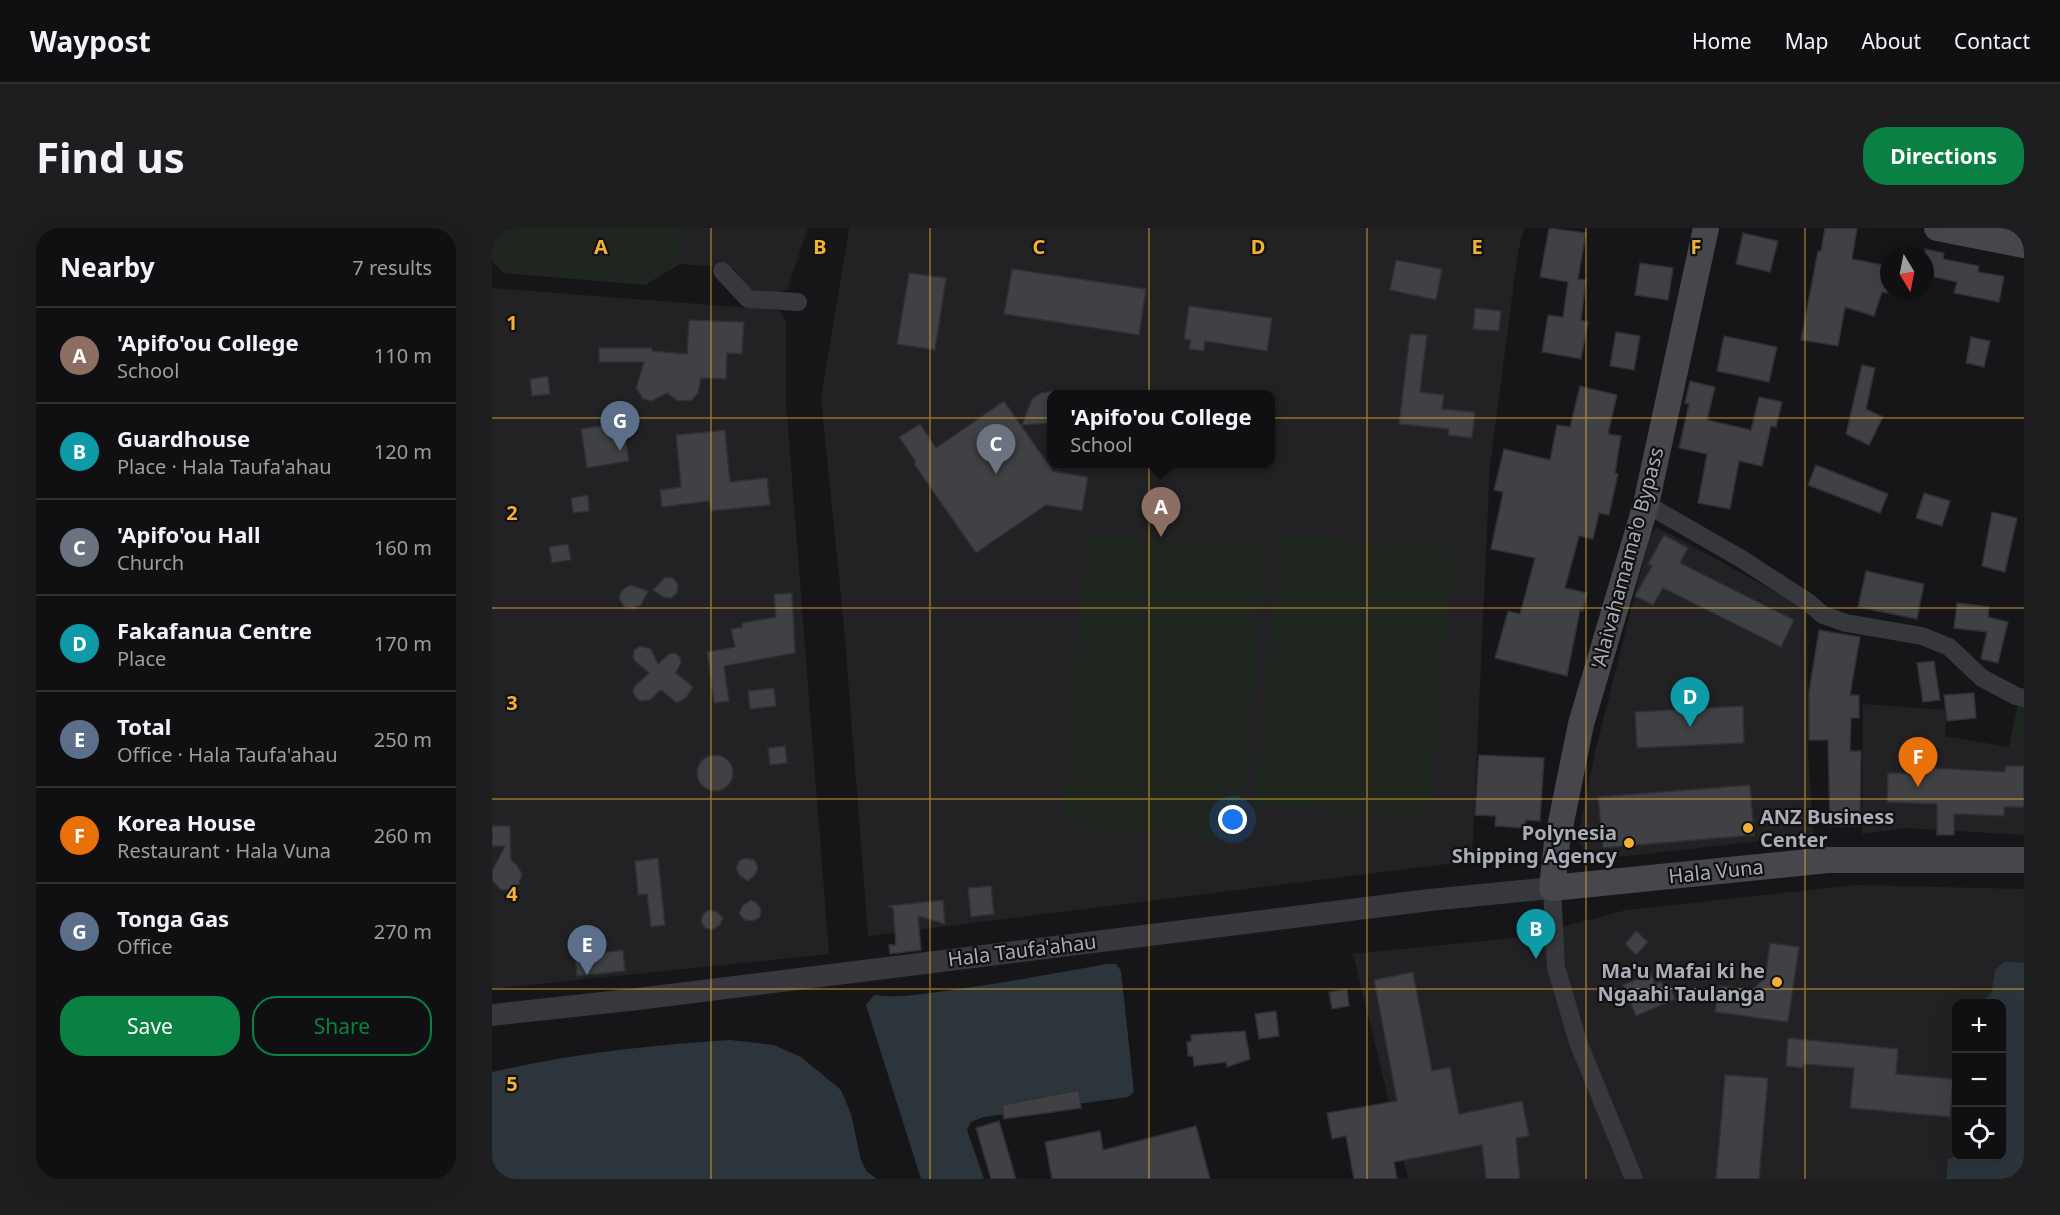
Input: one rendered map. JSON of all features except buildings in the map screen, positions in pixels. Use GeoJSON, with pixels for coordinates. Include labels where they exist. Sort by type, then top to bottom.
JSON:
{"type":"FeatureCollection","features":[{"type":"Feature","properties":{"kind":"main road","name":"'Alaivahamama'o Bypass"},"geometry":{"type":"LineString","coordinates":[[1552,888],[1557,842],[1581,724],[1646,504],[1706,228]]}},
{"type":"Feature","properties":{"kind":"main road"},"geometry":{"type":"LineString","coordinates":[[1937,228],[2024,244]]}},
{"type":"Feature","properties":{"kind":"main road","name":"Hala Vuna"},"geometry":{"type":"LineString","coordinates":[[1552,888],[1828,860],[2024,860]]}},
{"type":"Feature","properties":{"kind":"street"},"geometry":{"type":"LineString","coordinates":[[722,271],[748,299],[798,302]]}},
{"type":"Feature","properties":{"kind":"street"},"geometry":{"type":"LineString","coordinates":[[1646,504],[1740,558],[1808,602],[1823,615],[1846,623],[1922,636],[1949,647],[1982,678],[2024,698]]}},
{"type":"Feature","properties":{"kind":"street"},"geometry":{"type":"LineString","coordinates":[[1552,888],[1556,967],[1578,1042],[1634,1179]]}},
{"type":"Feature","properties":{"kind":"street","name":"Hala Taufa'ahau"},"geometry":{"type":"LineString","coordinates":[[492,1015],[638,999],[1447,898],[1552,888]]}},
{"type":"Feature","properties":{"kind":"shaded area"},"geometry":{"type":"Polygon","coordinates":[[[492,228],[683,228],[680,264],[645,285],[503,273],[492,261],[492,228]]]}},
{"type":"Feature","properties":{"kind":"shaded area"},"geometry":{"type":"Polygon","coordinates":[[[683,228],[808,228],[788,288],[778,293],[750,290],[733,268],[680,264],[683,228]]]}},
{"type":"Feature","properties":{"kind":"shaded area"},"geometry":{"type":"Polygon","coordinates":[[[849,228],[1524,228],[1518,252],[1490,466],[1472,861],[868,936],[844,626],[821,398],[849,228]]]}},
{"type":"Feature","properties":{"kind":"shaded area"},"geometry":{"type":"Polygon","coordinates":[[[492,288],[778,310],[786,320],[786,402],[829,954],[492,989],[492,288]]]}},
{"type":"Feature","properties":{"kind":"shaded area"},"geometry":{"type":"Polygon","coordinates":[[[1657,527],[1807,609],[1808,754],[1814,835],[1592,860],[1577,840],[1596,748],[1650,535],[1657,527]]]}},
{"type":"Feature","properties":{"kind":"shaded area"},"geometry":{"type":"Polygon","coordinates":[[[1281,533],[1455,550],[1428,821],[1254,804],[1281,533]]]}},
{"type":"Feature","properties":{"kind":"shaded area"},"geometry":{"type":"Polygon","coordinates":[[[1086,535],[1265,548],[1242,840],[1063,826],[1086,535]]]}},
{"type":"Feature","properties":{"kind":"shaded area"},"geometry":{"type":"Polygon","coordinates":[[[2018,703],[2024,704],[2024,747],[2009,747],[2018,703]]]}},
{"type":"Feature","properties":{"kind":"shaded area"},"geometry":{"type":"Polygon","coordinates":[[[1863,704],[1946,710],[1945,736],[2009,747],[2024,747],[2024,835],[1906,828],[1862,834],[1863,704]]]}},
{"type":"Feature","properties":{"kind":"shaded area"},"geometry":{"type":"Polygon","coordinates":[[[1855,885],[2024,889],[2024,963],[2005,961],[1995,970],[1991,994],[1985,999],[1952,999],[1952,1158],[1948,1159],[1946,1179],[1408,1179],[1353,954],[1524,937],[1626,910],[1855,885]]]}},
{"type":"Feature","properties":{"kind":"shaded area"},"geometry":{"type":"Polygon","coordinates":[[[2005,961],[2024,963],[2024,1179],[1946,1179],[1948,1159],[1952,1158],[1952,1161],[2006,1161],[2006,999],[1985,999],[1991,994],[1995,970],[2005,961]]]}},
{"type":"Feature","properties":{"kind":"shaded area"},"geometry":{"type":"Polygon","coordinates":[[[1116,964],[1121,971],[1134,1092],[1128,1097],[984,1117],[971,1122],[967,1130],[984,1179],[921,1179],[866,1005],[874,995],[923,994],[1116,964]]]}},
{"type":"Feature","properties":{"kind":"shaded area"},"geometry":{"type":"Polygon","coordinates":[[[730,1040],[774,1045],[801,1057],[841,1090],[851,1114],[861,1160],[867,1172],[877,1179],[492,1179],[492,1072],[610,1051],[730,1040]]]}},
{"type":"Feature","properties":{"kind":"place","name":"Tonga Gas"},"geometry":{"type":"Point","coordinates":[620,451]}},
{"type":"Feature","properties":{"kind":"place","name":"'Apifo'ou Hall"},"geometry":{"type":"Point","coordinates":[996,474]}},
{"type":"Feature","properties":{"kind":"place","name":"'Apifo'ou College"},"geometry":{"type":"Point","coordinates":[1161,537]}},
{"type":"Feature","properties":{"kind":"place","name":"Fakafanua Centre"},"geometry":{"type":"Point","coordinates":[1690,727]}},
{"type":"Feature","properties":{"kind":"place","name":"Korea House"},"geometry":{"type":"Point","coordinates":[1918,787]}},
{"type":"Feature","properties":{"kind":"place","name":"ANZ Business Center"},"geometry":{"type":"Point","coordinates":[1748,828]}},
{"type":"Feature","properties":{"kind":"place","name":"Polynesia Shipping Agency"},"geometry":{"type":"Point","coordinates":[1629,843]}},
{"type":"Feature","properties":{"kind":"place","name":"Guardhouse"},"geometry":{"type":"Point","coordinates":[1536,959]}},
{"type":"Feature","properties":{"kind":"place","name":"Total"},"geometry":{"type":"Point","coordinates":[587,975]}},
{"type":"Feature","properties":{"kind":"place","name":"Ma'u Mafai ki he Ngaahi Taulanga"},"geometry":{"type":"Point","coordinates":[1777,982]}}]}
